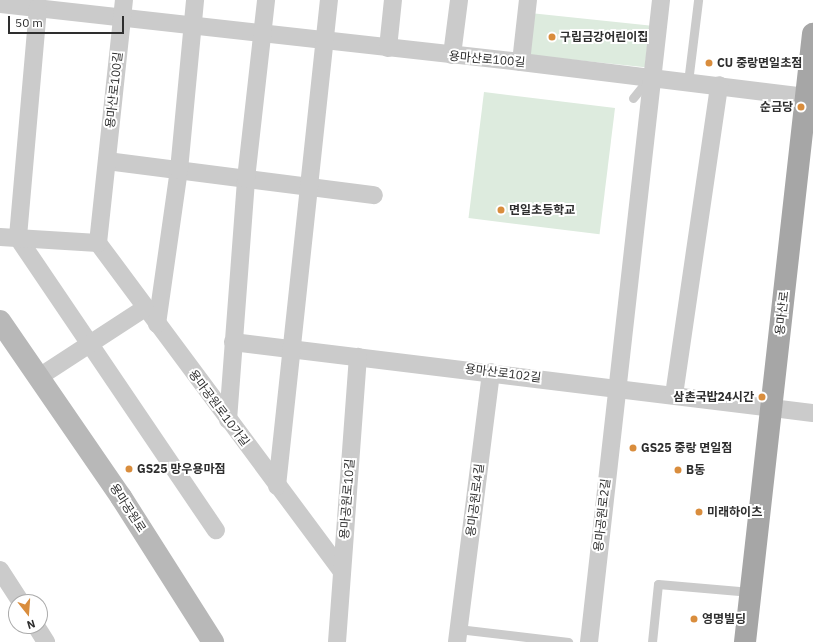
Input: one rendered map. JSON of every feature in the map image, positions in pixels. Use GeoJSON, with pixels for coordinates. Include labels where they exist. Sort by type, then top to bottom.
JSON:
{"type":"FeatureCollection","features":[{"type":"Feature","properties":{"kind":"main road","name":"용마산로"},"geometry":{"type":"LineString","coordinates":[[745,642],[771,408],[810,98],[813,34]]}},
{"type":"Feature","properties":{"kind":"street"},"geometry":{"type":"LineString","coordinates":[[121,19],[124,0]]}},
{"type":"Feature","properties":{"kind":"street"},"geometry":{"type":"LineString","coordinates":[[157,324],[179,170],[195,0]]}},
{"type":"Feature","properties":{"kind":"street"},"geometry":{"type":"LineString","coordinates":[[228,420],[246,179],[266,0]]}},
{"type":"Feature","properties":{"kind":"street"},"geometry":{"type":"LineString","coordinates":[[277,486],[311,187],[329,0]]}},
{"type":"Feature","properties":{"kind":"street"},"geometry":{"type":"LineString","coordinates":[[388,48],[393,0]]}},
{"type":"Feature","properties":{"kind":"street"},"geometry":{"type":"LineString","coordinates":[[452,56],[459,0]]}},
{"type":"Feature","properties":{"kind":"street"},"geometry":{"type":"LineString","coordinates":[[521,62],[528,0]]}},
{"type":"Feature","properties":{"kind":"street"},"geometry":{"type":"LineString","coordinates":[[616,388],[650,77],[661,0]]}},
{"type":"Feature","properties":{"kind":"street","name":"용마산로100길"},"geometry":{"type":"LineString","coordinates":[[0,4],[38,8],[57,5],[121,19],[452,56],[521,62],[719,85],[810,98]]}},
{"type":"Feature","properties":{"kind":"street"},"geometry":{"type":"LineString","coordinates":[[38,8],[18,238],[216,530]]}},
{"type":"Feature","properties":{"kind":"street","name":"용마산로100길"},"geometry":{"type":"LineString","coordinates":[[98,243],[121,19]]}},
{"type":"Feature","properties":{"kind":"street"},"geometry":{"type":"LineString","coordinates":[[674,395],[719,85]]}},
{"type":"Feature","properties":{"kind":"street"},"geometry":{"type":"LineString","coordinates":[[107,161],[374,195]]}},
{"type":"Feature","properties":{"kind":"street"},"geometry":{"type":"LineString","coordinates":[[0,237],[98,243]]}},
{"type":"Feature","properties":{"kind":"street","name":"용마공원로10가길"},"geometry":{"type":"LineString","coordinates":[[98,243],[277,486],[342,571]]}},
{"type":"Feature","properties":{"kind":"street"},"geometry":{"type":"LineString","coordinates":[[39,377],[145,308]]}},
{"type":"Feature","properties":{"kind":"street","name":"용마공원로"},"geometry":{"type":"LineString","coordinates":[[0,320],[121,497],[212,642]]}},
{"type":"Feature","properties":{"kind":"street","name":"용마산로102길"},"geometry":{"type":"LineString","coordinates":[[234,342],[491,372],[813,413]]}},
{"type":"Feature","properties":{"kind":"street","name":"용마공원로10길"},"geometry":{"type":"LineString","coordinates":[[336,642],[358,357]]}},
{"type":"Feature","properties":{"kind":"street","name":"용마공원로4길"},"geometry":{"type":"LineString","coordinates":[[457,635],[491,372]]}},
{"type":"Feature","properties":{"kind":"street","name":"용마공원로2길"},"geometry":{"type":"LineString","coordinates":[[589,642],[616,388]]}},
{"type":"Feature","properties":{"kind":"street"},"geometry":{"type":"LineString","coordinates":[[0,570],[16,594]]}},
{"type":"Feature","properties":{"kind":"lane"},"geometry":{"type":"LineString","coordinates":[[688,82],[698,0]]}},
{"type":"Feature","properties":{"kind":"lane"},"geometry":{"type":"LineString","coordinates":[[633,98],[650,77]]}},
{"type":"Feature","properties":{"kind":"lane"},"geometry":{"type":"LineString","coordinates":[[652,642],[658,584],[751,592]]}},
{"type":"Feature","properties":{"kind":"lane","name":"용마공원로4길"},"geometry":{"type":"LineString","coordinates":[[457,635],[568,642]]}},
{"type":"Feature","properties":{"kind":"green space"},"geometry":{"type":"Polygon","coordinates":[[[530,13],[649,26],[645,67],[526,55],[530,13]]]}},
{"type":"Feature","properties":{"kind":"green space"},"geometry":{"type":"Polygon","coordinates":[[[484,92],[615,108],[600,234],[469,218],[484,92]]]}},
{"type":"Feature","properties":{"kind":"place","name":"구립금강어린이집"},"geometry":{"type":"Point","coordinates":[552,37]}},
{"type":"Feature","properties":{"kind":"place","name":"CU 중랑면일초점"},"geometry":{"type":"Point","coordinates":[709,63]}},
{"type":"Feature","properties":{"kind":"place","name":"순금당"},"geometry":{"type":"Point","coordinates":[801,107]}},
{"type":"Feature","properties":{"kind":"place","name":"면일초등학교"},"geometry":{"type":"Point","coordinates":[501,210]}},
{"type":"Feature","properties":{"kind":"place","name":"삼촌국밥24시간"},"geometry":{"type":"Point","coordinates":[762,397]}},
{"type":"Feature","properties":{"kind":"place","name":"GS25 중랑 면일점"},"geometry":{"type":"Point","coordinates":[633,448]}},
{"type":"Feature","properties":{"kind":"place","name":"GS25 망우용마점"},"geometry":{"type":"Point","coordinates":[129,469]}},
{"type":"Feature","properties":{"kind":"place","name":"B동"},"geometry":{"type":"Point","coordinates":[678,470]}},
{"type":"Feature","properties":{"kind":"place","name":"미래하이츠"},"geometry":{"type":"Point","coordinates":[699,512]}},
{"type":"Feature","properties":{"kind":"place","name":"영명빌딩"},"geometry":{"type":"Point","coordinates":[694,619]}}]}
